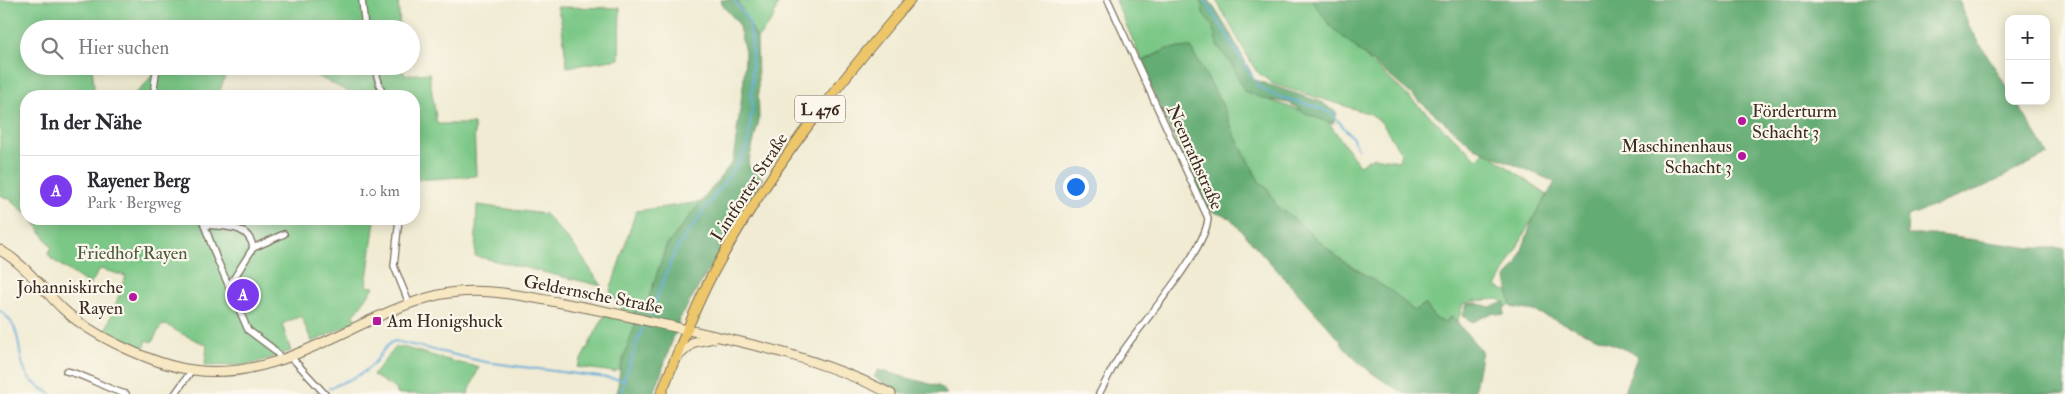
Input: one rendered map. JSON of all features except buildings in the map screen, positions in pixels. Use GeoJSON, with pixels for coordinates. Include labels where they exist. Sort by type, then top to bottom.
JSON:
{"type":"FeatureCollection","features":[{"type":"Feature","properties":{"kind":"main road","name":"Lintforter Straße"},"geometry":{"type":"LineString","coordinates":[[661,394],[687,329],[715,272],[749,211],[824,104],[910,0]]}},
{"type":"Feature","properties":{"kind":"main road","name":"Geldernsche Straße"},"geometry":{"type":"LineString","coordinates":[[0,250],[24,267],[63,309],[81,323],[119,345],[167,364],[192,370],[226,372],[255,368],[287,359],[409,303],[454,293],[499,292],[618,314],[783,352],[856,376],[891,394]]}},
{"type":"Feature","properties":{"kind":"main road","name":"Lintforter Straße"},"geometry":{"type":"LineString","coordinates":[[676,358],[694,342],[717,338]]}},
{"type":"Feature","properties":{"kind":"street"},"geometry":{"type":"LineString","coordinates":[[362,0],[364,20]]}},
{"type":"Feature","properties":{"kind":"street","name":"Neenrathstraße"},"geometry":{"type":"LineString","coordinates":[[1099,394],[1121,354],[1193,254],[1205,233],[1208,218],[1108,0]]}},
{"type":"Feature","properties":{"kind":"street"},"geometry":{"type":"LineString","coordinates":[[155,90],[156,75]]}},
{"type":"Feature","properties":{"kind":"street"},"geometry":{"type":"LineString","coordinates":[[377,75],[381,90]]}},
{"type":"Feature","properties":{"kind":"street"},"geometry":{"type":"LineString","coordinates":[[253,248],[246,232],[240,229],[205,225],[216,257],[248,330],[287,359],[325,394]]}},
{"type":"Feature","properties":{"kind":"street"},"geometry":{"type":"LineString","coordinates":[[398,225],[394,266],[409,303]]}},
{"type":"Feature","properties":{"kind":"street"},"geometry":{"type":"LineString","coordinates":[[229,286],[253,248],[284,234]]}},
{"type":"Feature","properties":{"kind":"street"},"geometry":{"type":"LineString","coordinates":[[175,394],[192,370]]}},
{"type":"Feature","properties":{"kind":"street"},"geometry":{"type":"LineString","coordinates":[[66,372],[77,373],[116,392],[126,394]]}},
{"type":"Feature","properties":{"kind":"green space"},"geometry":{"type":"Polygon","coordinates":[[[0,0],[398,0],[399,20],[20,20],[20,75],[93,75],[94,87],[93,90],[20,90],[20,208],[10,199],[0,195],[0,0]]]}},
{"type":"Feature","properties":{"kind":"green space"},"geometry":{"type":"Polygon","coordinates":[[[721,0],[737,0],[757,39],[759,120],[748,165],[763,179],[680,318],[654,394],[617,394],[620,369],[635,325],[634,311],[648,301],[666,247],[733,161],[744,79],[745,52],[738,23],[723,6],[721,0]]]}},
{"type":"Feature","properties":{"kind":"green space"},"geometry":{"type":"Polygon","coordinates":[[[737,0],[779,0],[773,19],[757,39],[737,0]]]}},
{"type":"Feature","properties":{"kind":"green space"},"geometry":{"type":"Polygon","coordinates":[[[1115,0],[1200,0],[1240,74],[1266,99],[1326,119],[1359,165],[1374,157],[1399,161],[1401,153],[1382,123],[1371,114],[1273,84],[1256,71],[1216,0],[1315,0],[1358,50],[1477,159],[1485,151],[1547,195],[1496,287],[1509,292],[1511,304],[1505,307],[1500,299],[1473,301],[1463,304],[1457,323],[1452,316],[1444,322],[1435,319],[1425,304],[1414,311],[1396,295],[1339,258],[1277,207],[1268,189],[1260,183],[1235,136],[1222,104],[1190,47],[1167,49],[1142,61],[1115,0]]]}},
{"type":"Feature","properties":{"kind":"green space"},"geometry":{"type":"Polygon","coordinates":[[[1201,0],[1209,0],[1230,33],[1255,80],[1321,102],[1337,113],[1333,124],[1307,114],[1289,103],[1265,99],[1244,91],[1232,65],[1217,45],[1213,27],[1203,13],[1201,0]]]}},
{"type":"Feature","properties":{"kind":"green space"},"geometry":{"type":"Polygon","coordinates":[[[1312,0],[1959,0],[1969,26],[2005,84],[2005,105],[2018,105],[2048,154],[1983,187],[1908,216],[1907,235],[1940,235],[2031,248],[2065,248],[2065,394],[1623,394],[1638,355],[1534,311],[1511,307],[1506,278],[1517,264],[1533,219],[1555,182],[1475,148],[1330,26],[1312,0]]]}},
{"type":"Feature","properties":{"kind":"green space"},"geometry":{"type":"Polygon","coordinates":[[[557,7],[620,8],[619,59],[567,67],[561,20],[557,7]]]}},
{"type":"Feature","properties":{"kind":"green space"},"geometry":{"type":"Polygon","coordinates":[[[1190,47],[1222,104],[1235,136],[1260,183],[1268,189],[1277,207],[1287,213],[1341,260],[1394,293],[1414,311],[1425,304],[1435,318],[1444,323],[1452,317],[1482,351],[1474,394],[1408,394],[1392,387],[1350,354],[1340,340],[1230,218],[1206,209],[1140,63],[1167,49],[1190,47]]]}},
{"type":"Feature","properties":{"kind":"green space"},"geometry":{"type":"Polygon","coordinates":[[[429,73],[437,124],[474,124],[476,176],[420,180],[420,90],[345,90],[315,75],[420,75],[429,73]]]}},
{"type":"Feature","properties":{"kind":"green space"},"geometry":{"type":"Polygon","coordinates":[[[152,75],[226,75],[220,90],[140,90],[152,75]]]}},
{"type":"Feature","properties":{"kind":"green space"},"geometry":{"type":"Polygon","coordinates":[[[701,202],[666,246],[648,301],[634,311],[635,325],[620,369],[614,372],[577,367],[605,315],[623,311],[610,291],[636,211],[701,202]]]}},
{"type":"Feature","properties":{"kind":"green space"},"geometry":{"type":"Polygon","coordinates":[[[477,205],[545,214],[574,246],[602,286],[475,256],[477,205]]]}},
{"type":"Feature","properties":{"kind":"green space","name":"Friedhof Rayen"},"geometry":{"type":"Polygon","coordinates":[[[36,225],[374,225],[366,286],[374,287],[354,315],[355,322],[312,342],[301,316],[282,324],[291,351],[249,365],[205,366],[207,345],[167,325],[161,326],[152,342],[147,340],[144,349],[105,333],[126,276],[100,269],[90,285],[53,260],[47,253],[52,248],[36,225]]]}},
{"type":"Feature","properties":{"kind":"green space"},"geometry":{"type":"Polygon","coordinates":[[[1505,302],[1504,315],[1492,313],[1473,322],[1462,316],[1467,304],[1476,303],[1490,307],[1505,302]]]}},
{"type":"Feature","properties":{"kind":"green space"},"geometry":{"type":"Polygon","coordinates":[[[396,347],[479,367],[468,394],[397,394],[397,390],[373,375],[396,347]]]}},
{"type":"Feature","properties":{"kind":"green space"},"geometry":{"type":"Polygon","coordinates":[[[878,370],[941,387],[947,394],[901,394],[874,377],[878,370]]]}},
{"type":"Feature","properties":{"kind":"waterway"},"geometry":{"type":"LineString","coordinates":[[650,315],[675,251],[741,159],[748,143],[752,110],[752,42],[749,22],[734,0]]}},
{"type":"Feature","properties":{"kind":"waterway"},"geometry":{"type":"LineString","coordinates":[[1205,0],[1258,86],[1273,95],[1320,108],[1333,115],[1352,137],[1358,148]]}},
{"type":"Feature","properties":{"kind":"waterway"},"geometry":{"type":"LineString","coordinates":[[0,311],[9,319],[14,327],[22,364],[26,373],[34,383],[51,394]]}},
{"type":"Feature","properties":{"kind":"waterway"},"geometry":{"type":"LineString","coordinates":[[621,394],[642,329]]}},
{"type":"Feature","properties":{"kind":"waterway"},"geometry":{"type":"LineString","coordinates":[[329,388],[367,370],[385,348],[395,341],[485,362],[623,380]]}},
{"type":"Feature","properties":{"kind":"place","name":"Förderturm Schacht 3"},"geometry":{"type":"Point","coordinates":[1742,121]}},
{"type":"Feature","properties":{"kind":"place","name":"Maschinenhaus Schacht 3"},"geometry":{"type":"Point","coordinates":[1742,156]}},
{"type":"Feature","properties":{"kind":"place","name":"Rayener Berg"},"geometry":{"type":"Point","coordinates":[243,295]}},
{"type":"Feature","properties":{"kind":"place","name":"Johanniskirche Rayen"},"geometry":{"type":"Point","coordinates":[133,297]}},
{"type":"Feature","properties":{"kind":"place","name":"Am Honigshuck"},"geometry":{"type":"Point","coordinates":[377,321]}}]}
